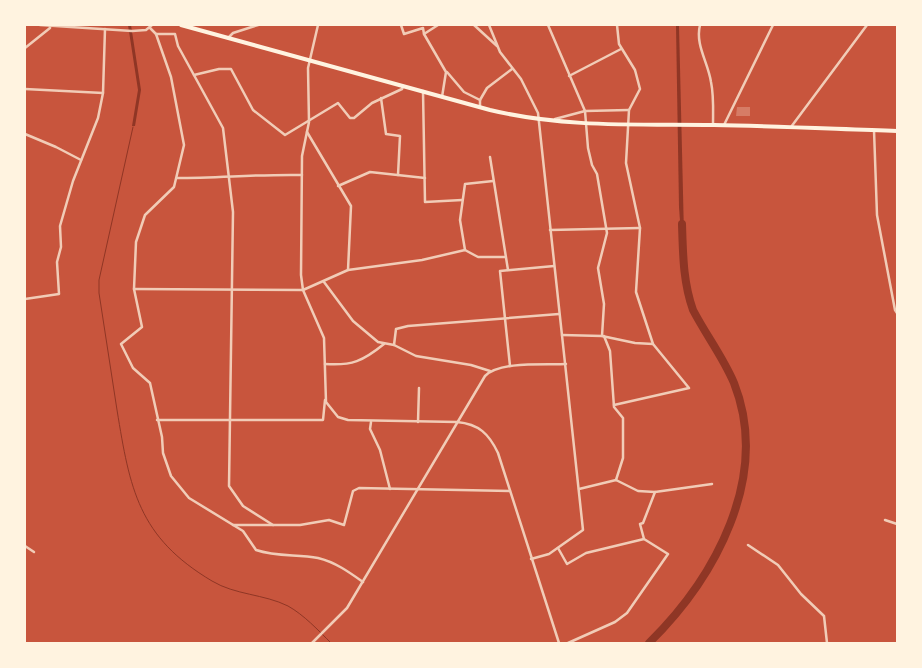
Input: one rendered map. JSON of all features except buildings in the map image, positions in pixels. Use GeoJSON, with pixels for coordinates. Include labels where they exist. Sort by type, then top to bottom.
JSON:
{"type":"FeatureCollection","features":[{"type":"Feature","properties":{"kind":"main road"},"geometry":{"type":"LineString","coordinates":[[181,25],[442,97],[539,120],[587,125],[712,125],[897,131]]}},
{"type":"Feature","properties":{"kind":"street"},"geometry":{"type":"LineString","coordinates":[[40,25],[141,30],[150,28],[152,25]]}},
{"type":"Feature","properties":{"kind":"street"},"geometry":{"type":"LineString","coordinates":[[228,38],[233,33],[258,25]]}},
{"type":"Feature","properties":{"kind":"street"},"geometry":{"type":"LineString","coordinates":[[157,420],[323,420],[325,399],[324,338],[303,290],[302,175],[309,122],[310,61],[318,25]]}},
{"type":"Feature","properties":{"kind":"street"},"geometry":{"type":"LineString","coordinates":[[401,25],[404,34],[422,28],[446,70],[464,92],[480,100]]}},
{"type":"Feature","properties":{"kind":"street"},"geometry":{"type":"LineString","coordinates":[[424,34],[438,25]]}},
{"type":"Feature","properties":{"kind":"street"},"geometry":{"type":"LineString","coordinates":[[474,25],[497,46],[533,99],[539,120],[566,364],[583,530],[558,548],[531,559]]}},
{"type":"Feature","properties":{"kind":"street"},"geometry":{"type":"LineString","coordinates":[[489,25],[497,46]]}},
{"type":"Feature","properties":{"kind":"street"},"geometry":{"type":"LineString","coordinates":[[548,25],[585,111],[588,148],[592,165],[598,174],[607,228],[598,268],[604,304],[603,336],[610,351],[614,405],[623,418],[623,458],[616,480]]}},
{"type":"Feature","properties":{"kind":"street"},"geometry":{"type":"LineString","coordinates":[[614,405],[689,388],[653,344],[636,292],[640,228],[626,163],[629,110],[640,89],[635,70],[621,49],[617,25]]}},
{"type":"Feature","properties":{"kind":"street"},"geometry":{"type":"LineString","coordinates":[[700,25],[698,37],[713,92],[712,125]]}},
{"type":"Feature","properties":{"kind":"street"},"geometry":{"type":"LineString","coordinates":[[724,126],[773,25]]}},
{"type":"Feature","properties":{"kind":"street"},"geometry":{"type":"LineString","coordinates":[[791,128],[867,25]]}},
{"type":"Feature","properties":{"kind":"street"},"geometry":{"type":"LineString","coordinates":[[25,48],[50,28],[50,26]]}},
{"type":"Feature","properties":{"kind":"street"},"geometry":{"type":"LineString","coordinates":[[150,28],[156,34],[171,77],[184,145],[177,178],[171,191],[162,196],[140,225],[134,254],[134,289],[142,327],[122,344],[133,368],[150,383],[162,437],[165,461],[171,476],[189,498],[244,531],[256,550],[283,556],[319,558],[345,569],[363,582]]}},
{"type":"Feature","properties":{"kind":"street"},"geometry":{"type":"LineString","coordinates":[[25,299],[59,294],[57,262],[61,247],[60,226],[81,160],[92,135],[103,93],[105,29]]}},
{"type":"Feature","properties":{"kind":"street"},"geometry":{"type":"LineString","coordinates":[[156,34],[174,34],[223,128],[232,212],[229,486],[243,506],[273,524]]}},
{"type":"Feature","properties":{"kind":"street"},"geometry":{"type":"LineString","coordinates":[[569,76],[621,49]]}},
{"type":"Feature","properties":{"kind":"street"},"geometry":{"type":"LineString","coordinates":[[480,107],[480,100],[487,88],[512,68]]}},
{"type":"Feature","properties":{"kind":"street"},"geometry":{"type":"LineString","coordinates":[[194,75],[219,69],[231,69],[253,110],[282,134],[287,134],[309,122],[338,103],[350,118],[354,118],[372,103],[402,89],[403,86]]}},
{"type":"Feature","properties":{"kind":"street"},"geometry":{"type":"LineString","coordinates":[[442,97],[446,70]]}},
{"type":"Feature","properties":{"kind":"street"},"geometry":{"type":"LineString","coordinates":[[25,90],[103,93]]}},
{"type":"Feature","properties":{"kind":"street"},"geometry":{"type":"LineString","coordinates":[[423,91],[425,202],[462,200]]}},
{"type":"Feature","properties":{"kind":"street"},"geometry":{"type":"LineString","coordinates":[[381,98],[386,134],[400,136],[398,175]]}},
{"type":"Feature","properties":{"kind":"street"},"geometry":{"type":"LineString","coordinates":[[552,121],[585,111],[629,110]]}},
{"type":"Feature","properties":{"kind":"street"},"geometry":{"type":"LineString","coordinates":[[874,130],[877,216],[894,310],[897,313]]}},
{"type":"Feature","properties":{"kind":"street"},"geometry":{"type":"LineString","coordinates":[[307,132],[351,206],[348,270]]}},
{"type":"Feature","properties":{"kind":"street"},"geometry":{"type":"LineString","coordinates":[[25,134],[56,146],[81,160]]}},
{"type":"Feature","properties":{"kind":"street"},"geometry":{"type":"LineString","coordinates":[[490,156],[508,270]]}},
{"type":"Feature","properties":{"kind":"street"},"geometry":{"type":"LineString","coordinates":[[338,186],[370,172],[425,178]]}},
{"type":"Feature","properties":{"kind":"street"},"geometry":{"type":"LineString","coordinates":[[177,178],[228,178],[255,174],[302,175]]}},
{"type":"Feature","properties":{"kind":"street"},"geometry":{"type":"LineString","coordinates":[[465,250],[460,220],[465,184],[494,181]]}},
{"type":"Feature","properties":{"kind":"street"},"geometry":{"type":"LineString","coordinates":[[550,230],[640,228]]}},
{"type":"Feature","properties":{"kind":"street"},"geometry":{"type":"LineString","coordinates":[[134,289],[303,290],[348,270],[422,260],[465,250],[478,257],[505,257]]}},
{"type":"Feature","properties":{"kind":"street"},"geometry":{"type":"LineString","coordinates":[[510,366],[500,271],[554,266]]}},
{"type":"Feature","properties":{"kind":"street"},"geometry":{"type":"LineString","coordinates":[[324,281],[353,321],[378,342],[394,345],[416,356],[471,365],[490,371],[510,366],[566,364]]}},
{"type":"Feature","properties":{"kind":"street"},"geometry":{"type":"LineString","coordinates":[[394,345],[396,329],[408,326],[559,314]]}},
{"type":"Feature","properties":{"kind":"street"},"geometry":{"type":"LineString","coordinates":[[562,336],[603,336],[635,343],[653,344]]}},
{"type":"Feature","properties":{"kind":"street"},"geometry":{"type":"LineString","coordinates":[[325,364],[348,365],[358,361],[384,344]]}},
{"type":"Feature","properties":{"kind":"street"},"geometry":{"type":"LineString","coordinates":[[312,643],[343,613],[457,422],[490,371]]}},
{"type":"Feature","properties":{"kind":"street"},"geometry":{"type":"LineString","coordinates":[[418,422],[419,388]]}},
{"type":"Feature","properties":{"kind":"street"},"geometry":{"type":"LineString","coordinates":[[325,399],[328,406],[338,417],[348,420],[371,422],[457,422],[473,425],[484,431],[492,440],[559,643]]}},
{"type":"Feature","properties":{"kind":"street"},"geometry":{"type":"LineString","coordinates":[[371,422],[370,430],[380,450],[390,489]]}},
{"type":"Feature","properties":{"kind":"street"},"geometry":{"type":"LineString","coordinates":[[579,490],[616,480],[638,491],[655,492],[712,484]]}},
{"type":"Feature","properties":{"kind":"street"},"geometry":{"type":"LineString","coordinates":[[232,525],[300,524],[329,520],[344,525],[353,491],[359,488],[510,491]]}},
{"type":"Feature","properties":{"kind":"street"},"geometry":{"type":"LineString","coordinates":[[568,643],[621,618],[644,591],[668,554],[644,539],[640,524],[643,523],[655,492]]}},
{"type":"Feature","properties":{"kind":"street"},"geometry":{"type":"LineString","coordinates":[[885,520],[897,524]]}},
{"type":"Feature","properties":{"kind":"street"},"geometry":{"type":"LineString","coordinates":[[558,548],[566,564],[586,553],[644,539]]}},
{"type":"Feature","properties":{"kind":"street"},"geometry":{"type":"LineString","coordinates":[[748,545],[778,565],[801,594],[824,616],[827,643]]}},
{"type":"Feature","properties":{"kind":"street"},"geometry":{"type":"LineString","coordinates":[[25,546],[34,552]]}},
{"type":"Feature","properties":{"kind":"shaded area"},"geometry":{"type":"Polygon","coordinates":[[[128,25],[131,25],[141,90],[135,126],[132,126],[138,90],[128,25]]]}},
{"type":"Feature","properties":{"kind":"shaded area"},"geometry":{"type":"Polygon","coordinates":[[[676,25],[679,25],[684,235],[681,235],[679,207],[676,25]]]}},
{"type":"Feature","properties":{"kind":"waterway"},"geometry":{"type":"LineString","coordinates":[[133,127],[99,280],[99,293],[122,438],[133,487],[142,509],[153,528],[168,547],[187,564],[221,586],[288,606],[305,618],[331,643]]}},
{"type":"Feature","properties":{"kind":"waterway"},"geometry":{"type":"LineString","coordinates":[[649,643],[673,617],[715,557],[730,524],[741,489],[746,454],[744,418],[734,383],[693,310],[687,289],[682,224]]}}]}
